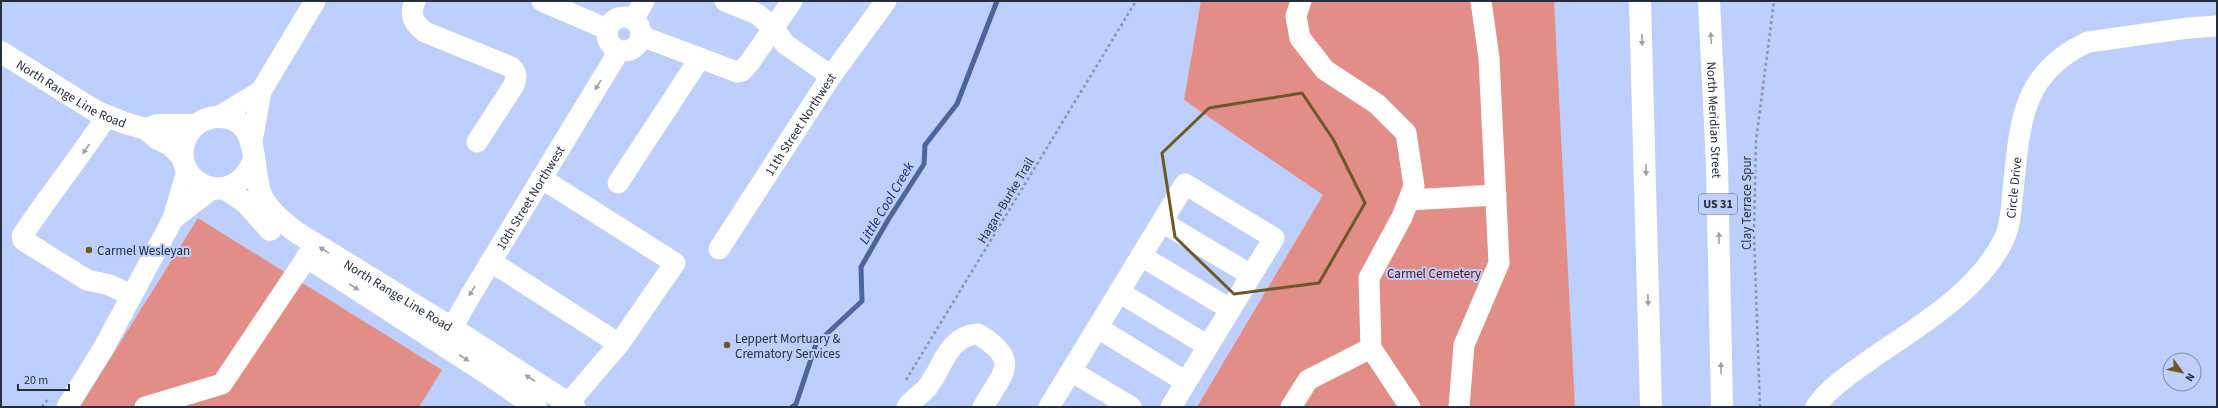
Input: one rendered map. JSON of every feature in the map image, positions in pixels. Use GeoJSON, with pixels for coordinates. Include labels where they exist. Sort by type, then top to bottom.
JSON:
{"type":"FeatureCollection","features":[{"type":"Feature","properties":{"kind":"main road"},"geometry":{"type":"LineString","coordinates":[[1640,1],[1651,407]]}},
{"type":"Feature","properties":{"kind":"main road","name":"North Meridian Street"},"geometry":{"type":"LineString","coordinates":[[1708,1],[1717,166],[1722,407]]}},
{"type":"Feature","properties":{"kind":"main road","name":"North Range Line Road"},"geometry":{"type":"LineString","coordinates":[[1,52],[74,98],[107,116],[146,129],[158,139],[172,146],[185,164]]}},
{"type":"Feature","properties":{"kind":"main road"},"geometry":{"type":"LineString","coordinates":[[146,129],[158,125],[196,125],[210,118],[218,117],[231,119],[242,126],[253,150],[242,179],[218,188],[203,185],[185,164],[185,140],[196,125]]}},
{"type":"Feature","properties":{"kind":"main road","name":"North Range Line Road"},"geometry":{"type":"LineString","coordinates":[[253,150],[262,197],[274,214],[296,232],[447,336],[536,407]]}},
{"type":"Feature","properties":{"kind":"main road","name":"North Range Line Road"},"geometry":{"type":"LineString","coordinates":[[218,188],[246,203],[275,235],[307,257],[447,336],[561,403]]}},
{"type":"Feature","properties":{"kind":"street"},"geometry":{"type":"LineString","coordinates":[[253,150],[261,91],[315,1]]}},
{"type":"Feature","properties":{"kind":"street"},"geometry":{"type":"LineString","coordinates":[[415,1],[412,17],[414,23],[424,32],[511,67],[515,71],[516,76],[514,84],[477,142]]}},
{"type":"Feature","properties":{"kind":"street"},"geometry":{"type":"LineString","coordinates":[[542,1],[607,29]]}},
{"type":"Feature","properties":{"kind":"street"},"geometry":{"type":"LineString","coordinates":[[644,1],[637,28],[635,48],[626,52],[618,51],[609,44],[606,34],[607,29],[610,24],[618,18],[623,17],[637,28],[732,72],[742,71],[792,1]]}},
{"type":"Feature","properties":{"kind":"street"},"geometry":{"type":"LineString","coordinates":[[725,1],[757,14],[773,27],[785,44],[831,76]]}},
{"type":"Feature","properties":{"kind":"street","name":"11th Street Northwest"},"geometry":{"type":"LineString","coordinates":[[719,250],[831,76],[886,1]]}},
{"type":"Feature","properties":{"kind":"street"},"geometry":{"type":"LineString","coordinates":[[1301,1],[1296,16],[1300,38],[1325,70],[1377,104],[1406,133],[1414,186],[1402,217],[1369,278],[1371,348],[1410,407]]}},
{"type":"Feature","properties":{"kind":"street"},"geometry":{"type":"LineString","coordinates":[[1459,407],[1464,345],[1499,263],[1489,58],[1481,1]]}},
{"type":"Feature","properties":{"kind":"street","name":"Circle Drive"},"geometry":{"type":"LineString","coordinates":[[1816,407],[1846,378],[1925,322],[1966,288],[1986,267],[2003,241],[2009,222],[2019,128],[2030,94],[2050,66],[2074,48],[2088,42],[2188,28],[2217,26]]}},
{"type":"Feature","properties":{"kind":"street","name":"10th Street Northwest"},"geometry":{"type":"LineString","coordinates":[[447,336],[618,51]]}},
{"type":"Feature","properties":{"kind":"street"},"geometry":{"type":"LineString","coordinates":[[618,183],[700,58]]}},
{"type":"Feature","properties":{"kind":"street"},"geometry":{"type":"LineString","coordinates":[[218,117],[261,91]]}},
{"type":"Feature","properties":{"kind":"street"},"geometry":{"type":"LineString","coordinates":[[107,116],[84,152],[22,236],[23,240],[87,280],[110,285],[132,296]]}},
{"type":"Feature","properties":{"kind":"street"},"geometry":{"type":"LineString","coordinates":[[67,407],[132,296],[173,220],[185,164]]}},
{"type":"Feature","properties":{"kind":"street"},"geometry":{"type":"LineString","coordinates":[[542,178],[675,263],[619,344],[561,403]]}},
{"type":"Feature","properties":{"kind":"street"},"geometry":{"type":"LineString","coordinates":[[1049,407],[1185,184],[1274,238],[1171,407]]}},
{"type":"Feature","properties":{"kind":"street"},"geometry":{"type":"LineString","coordinates":[[173,220],[218,188]]}},
{"type":"Feature","properties":{"kind":"street"},"geometry":{"type":"LineString","coordinates":[[1409,200],[1496,195]]}},
{"type":"Feature","properties":{"kind":"street"},"geometry":{"type":"LineString","coordinates":[[1162,222],[1251,275]]}},
{"type":"Feature","properties":{"kind":"street"},"geometry":{"type":"LineString","coordinates":[[1141,256],[1230,309]]}},
{"type":"Feature","properties":{"kind":"street"},"geometry":{"type":"LineString","coordinates":[[145,407],[208,398],[222,384],[307,257]]}},
{"type":"Feature","properties":{"kind":"street"},"geometry":{"type":"LineString","coordinates":[[490,263],[504,270],[619,344]]}},
{"type":"Feature","properties":{"kind":"street"},"geometry":{"type":"LineString","coordinates":[[1119,292],[1208,346]]}},
{"type":"Feature","properties":{"kind":"street"},"geometry":{"type":"LineString","coordinates":[[1098,328],[1186,382]]}},
{"type":"Feature","properties":{"kind":"street"},"geometry":{"type":"LineString","coordinates":[[907,407],[912,400],[927,387],[946,354],[953,346],[962,338],[978,334],[1000,349],[1005,358],[1003,374],[983,407]]}},
{"type":"Feature","properties":{"kind":"street"},"geometry":{"type":"LineString","coordinates":[[1291,407],[1308,380],[1371,348]]}},
{"type":"Feature","properties":{"kind":"street"},"geometry":{"type":"LineString","coordinates":[[1071,371],[1131,407]]}},
{"type":"Feature","properties":{"kind":"path","name":"Hagan-Burke Trail"},"geometry":{"type":"LineString","coordinates":[[905,381],[1136,1]]}},
{"type":"Feature","properties":{"kind":"path","name":"Clay Terrace Spur"},"geometry":{"type":"LineString","coordinates":[[1760,407],[1754,236],[1756,141],[1774,1]]}},
{"type":"Feature","properties":{"kind":"highlighted area"},"geometry":{"type":"Polygon","coordinates":[[[1302,93],[1333,139],[1365,203],[1319,283],[1234,294],[1175,237],[1162,153],[1209,108],[1302,93]]]}},
{"type":"Feature","properties":{"kind":"green space","name":"Carmel Cemetery"},"geometry":{"type":"Polygon","coordinates":[[[1201,1],[1554,1],[1575,407],[1197,407],[1323,195],[1184,100],[1201,1]]]}},
{"type":"Feature","properties":{"kind":"green space"},"geometry":{"type":"Polygon","coordinates":[[[198,218],[442,370],[419,407],[80,407],[198,218]]]}},
{"type":"Feature","properties":{"kind":"waterway","name":"Little Cool Creek"},"geometry":{"type":"LineString","coordinates":[[792,407],[796,404],[816,344],[862,301],[861,267],[888,220],[924,164],[925,145],[957,104],[997,1]]}},
{"type":"Feature","properties":{"kind":"place","name":"Carmel Wesleyan"},"geometry":{"type":"Point","coordinates":[89,250]}},
{"type":"Feature","properties":{"kind":"place","name":"Leppert Mortuary & Crematory Services"},"geometry":{"type":"Point","coordinates":[727,345]}}]}
